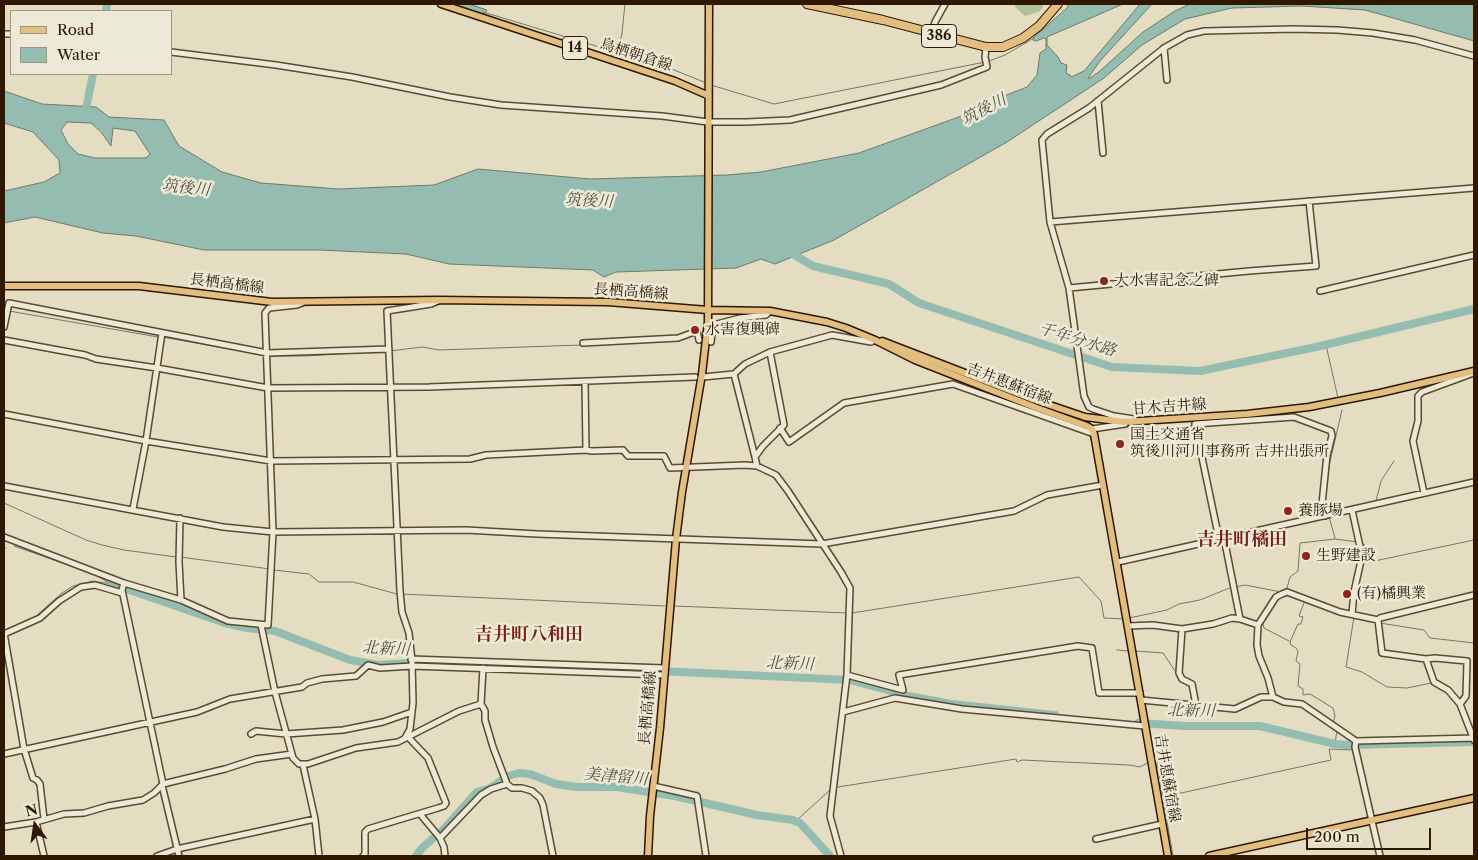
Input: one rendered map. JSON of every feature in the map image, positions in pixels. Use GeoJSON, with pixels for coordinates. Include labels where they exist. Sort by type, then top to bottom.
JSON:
{"type":"FeatureCollection","features":[{"type":"Feature","properties":{"kind":"highway","name":"386"},"geometry":{"type":"LineString","coordinates":[[807,4],[883,20],[986,47],[1003,47],[1023,38],[1039,26],[1058,4]]}},
{"type":"Feature","properties":{"kind":"main road","name":"鳥栖朝倉線"},"geometry":{"type":"LineString","coordinates":[[441,4],[675,81],[707,95]]}},
{"type":"Feature","properties":{"kind":"main road"},"geometry":{"type":"LineString","coordinates":[[708,307],[707,95],[709,4]]}},
{"type":"Feature","properties":{"kind":"main road","name":"長栖高橋線"},"geometry":{"type":"LineString","coordinates":[[4,286],[139,286],[272,302],[438,300],[608,302],[708,307],[702,374],[676,539],[648,856]]}},
{"type":"Feature","properties":{"kind":"main road","name":"吉井恵蘇宿線"},"geometry":{"type":"LineString","coordinates":[[708,307],[770,311],[827,322],[875,340],[915,360],[1093,431],[1118,562],[1168,856]]}},
{"type":"Feature","properties":{"kind":"main road","name":"甘木吉井線"},"geometry":{"type":"LineString","coordinates":[[875,340],[888,343],[1036,400],[1085,417],[1107,421],[1145,421],[1279,412],[1380,393],[1474,371]]}},
{"type":"Feature","properties":{"kind":"main road"},"geometry":{"type":"LineString","coordinates":[[1209,856],[1474,798]]}},
{"type":"Feature","properties":{"kind":"street"},"geometry":{"type":"LineString","coordinates":[[932,34],[935,22],[945,4]]}},
{"type":"Feature","properties":{"kind":"street"},"geometry":{"type":"LineString","coordinates":[[1145,421],[1114,416],[1089,407],[1084,396],[1069,288],[1050,222],[1042,140],[1098,101],[1164,48],[1187,35],[1204,31],[1245,29],[1337,30],[1373,33],[1415,40],[1474,56]]}},
{"type":"Feature","properties":{"kind":"street"},"geometry":{"type":"LineString","coordinates":[[172,52],[352,77],[450,97],[501,105],[662,116],[708,126],[790,120],[941,85],[986,68],[986,47]]}},
{"type":"Feature","properties":{"kind":"street"},"geometry":{"type":"LineString","coordinates":[[1164,48],[1167,80]]}},
{"type":"Feature","properties":{"kind":"street"},"geometry":{"type":"LineString","coordinates":[[1098,101],[1103,153]]}},
{"type":"Feature","properties":{"kind":"street"},"geometry":{"type":"LineString","coordinates":[[1050,222],[1474,188]]}},
{"type":"Feature","properties":{"kind":"street"},"geometry":{"type":"LineString","coordinates":[[1069,288],[1249,270],[1316,266],[1310,201]]}},
{"type":"Feature","properties":{"kind":"street"},"geometry":{"type":"LineString","coordinates":[[1320,291],[1474,255]]}},
{"type":"Feature","properties":{"kind":"street"},"geometry":{"type":"LineString","coordinates":[[406,737],[410,729],[412,712],[412,662],[409,633],[402,612],[400,594],[387,310],[431,304],[438,300]]}},
{"type":"Feature","properties":{"kind":"street"},"geometry":{"type":"LineString","coordinates":[[44,819],[40,784],[33,778],[24,750],[4,634],[40,618],[58,601],[81,587],[95,585],[123,588],[181,600],[228,622],[261,626],[268,625],[273,532],[265,313],[269,308],[297,305],[302,302]]}},
{"type":"Feature","properties":{"kind":"street"},"geometry":{"type":"LineString","coordinates":[[4,327],[8,303],[267,353],[389,349]]}},
{"type":"Feature","properties":{"kind":"street"},"geometry":{"type":"LineString","coordinates":[[711,342],[713,325],[725,321],[766,315],[770,311]]}},
{"type":"Feature","properties":{"kind":"street"},"geometry":{"type":"LineString","coordinates":[[583,343],[678,338],[697,331],[699,340]]}},
{"type":"Feature","properties":{"kind":"street"},"geometry":{"type":"LineString","coordinates":[[132,509],[146,441],[162,333]]}},
{"type":"Feature","properties":{"kind":"street"},"geometry":{"type":"LineString","coordinates":[[703,377],[734,374],[745,364],[770,352],[832,335],[870,342],[875,340]]}},
{"type":"Feature","properties":{"kind":"street"},"geometry":{"type":"LineString","coordinates":[[4,340],[85,354],[96,359],[268,388],[391,388],[695,377]]}},
{"type":"Feature","properties":{"kind":"street"},"geometry":{"type":"LineString","coordinates":[[755,457],[784,425],[770,352]]}},
{"type":"Feature","properties":{"kind":"street"},"geometry":{"type":"LineString","coordinates":[[1424,494],[1413,441],[1418,421],[1418,396],[1422,392],[1472,374],[1474,371]]}},
{"type":"Feature","properties":{"kind":"street"},"geometry":{"type":"LineString","coordinates":[[734,374],[757,466]]}},
{"type":"Feature","properties":{"kind":"street"},"geometry":{"type":"LineString","coordinates":[[585,382],[586,450]]}},
{"type":"Feature","properties":{"kind":"street"},"geometry":{"type":"LineString","coordinates":[[780,428],[789,442],[844,402],[953,384],[1093,431],[1145,421]]}},
{"type":"Feature","properties":{"kind":"street"},"geometry":{"type":"LineString","coordinates":[[4,414],[146,441],[271,461],[470,459],[486,455],[623,450],[628,456],[664,456],[670,468],[732,464],[757,466],[776,475],[850,588],[847,675],[830,816],[841,856]]}},
{"type":"Feature","properties":{"kind":"street"},"geometry":{"type":"LineString","coordinates":[[1240,618],[1235,587],[1194,429],[1195,424],[1294,417],[1331,432],[1322,504],[1325,516]]}},
{"type":"Feature","properties":{"kind":"street"},"geometry":{"type":"LineString","coordinates":[[1146,433],[1194,429]]}},
{"type":"Feature","properties":{"kind":"street"},"geometry":{"type":"LineString","coordinates":[[1118,562],[1474,482]]}},
{"type":"Feature","properties":{"kind":"street"},"geometry":{"type":"LineString","coordinates":[[4,486],[223,527],[273,532],[466,530],[822,544],[1014,511],[1048,495],[1103,485]]}},
{"type":"Feature","properties":{"kind":"street"},"geometry":{"type":"LineString","coordinates":[[1352,510],[1362,556],[1354,592],[1354,614]]}},
{"type":"Feature","properties":{"kind":"street"},"geometry":{"type":"LineString","coordinates":[[180,518],[181,600]]}},
{"type":"Feature","properties":{"kind":"street"},"geometry":{"type":"LineString","coordinates":[[4,537],[123,588]]}},
{"type":"Feature","properties":{"kind":"street"},"geometry":{"type":"LineString","coordinates":[[123,588],[162,784],[179,856]]}},
{"type":"Feature","properties":{"kind":"street"},"geometry":{"type":"LineString","coordinates":[[1273,697],[1268,678],[1258,656],[1257,645],[1258,625],[1276,597],[1285,593],[1340,612],[1354,614],[1378,622]]}},
{"type":"Feature","properties":{"kind":"street"},"geometry":{"type":"LineString","coordinates":[[1474,595],[1380,618],[1378,622],[1382,653],[1426,659],[1474,661]]}},
{"type":"Feature","properties":{"kind":"street"},"geometry":{"type":"LineString","coordinates":[[1127,621],[1182,629],[1240,618],[1258,625]]}},
{"type":"Feature","properties":{"kind":"street"},"geometry":{"type":"LineString","coordinates":[[261,626],[275,692],[293,758],[303,765],[315,819],[319,856]]}},
{"type":"Feature","properties":{"kind":"street"},"geometry":{"type":"LineString","coordinates":[[1182,629],[1179,673],[1182,679],[1192,684],[1196,705]]}},
{"type":"Feature","properties":{"kind":"street"},"geometry":{"type":"LineString","coordinates":[[847,675],[903,690],[900,675],[1078,646],[1092,648],[1100,693],[1235,709],[1261,697],[1273,697],[1284,702],[1302,704],[1356,744],[1474,739],[1461,703],[1448,690],[1434,682],[1426,659]]}},
{"type":"Feature","properties":{"kind":"street"},"geometry":{"type":"LineString","coordinates":[[1461,703],[1466,696],[1467,661]]}},
{"type":"Feature","properties":{"kind":"street"},"geometry":{"type":"LineString","coordinates":[[412,662],[483,668],[664,672]]}},
{"type":"Feature","properties":{"kind":"street"},"geometry":{"type":"LineString","coordinates":[[4,754],[197,712],[230,699],[302,687],[307,683],[322,679],[356,676],[368,665],[380,668],[412,662],[664,672]]}},
{"type":"Feature","properties":{"kind":"street"},"geometry":{"type":"LineString","coordinates":[[483,668],[481,704],[485,711],[485,720],[493,747],[506,780],[512,788],[532,791],[540,798],[545,810],[553,856]]}},
{"type":"Feature","properties":{"kind":"street"},"geometry":{"type":"LineString","coordinates":[[843,712],[895,698],[962,709],[1145,723]]}},
{"type":"Feature","properties":{"kind":"street"},"geometry":{"type":"LineString","coordinates":[[303,765],[356,748],[398,742],[459,711],[481,704]]}},
{"type":"Feature","properties":{"kind":"street"},"geometry":{"type":"LineString","coordinates":[[251,734],[256,731],[286,734],[342,730],[383,722],[412,712]]}},
{"type":"Feature","properties":{"kind":"street"},"geometry":{"type":"LineString","coordinates":[[363,856],[365,854],[365,832],[368,829],[444,806],[446,803],[428,758],[406,737]]}},
{"type":"Feature","properties":{"kind":"street"},"geometry":{"type":"LineString","coordinates":[[1356,744],[1380,856]]}},
{"type":"Feature","properties":{"kind":"street"},"geometry":{"type":"LineString","coordinates":[[4,827],[36,822],[64,814],[84,813],[108,806],[143,800],[162,784],[225,770],[256,759],[292,754]]}},
{"type":"Feature","properties":{"kind":"street"},"geometry":{"type":"LineString","coordinates":[[439,838],[481,795],[506,780]]}},
{"type":"Feature","properties":{"kind":"street"},"geometry":{"type":"LineString","coordinates":[[653,786],[697,796],[706,856]]}},
{"type":"Feature","properties":{"kind":"street"},"geometry":{"type":"LineString","coordinates":[[420,814],[439,838],[444,847],[445,856]]}},
{"type":"Feature","properties":{"kind":"street"},"geometry":{"type":"LineString","coordinates":[[157,856],[177,849],[315,819]]}},
{"type":"Feature","properties":{"kind":"street"},"geometry":{"type":"LineString","coordinates":[[36,822],[44,856]]}},
{"type":"Feature","properties":{"kind":"street"},"geometry":{"type":"LineString","coordinates":[[1096,839],[1162,824]]}},
{"type":"Feature","properties":{"kind":"green space"},"geometry":{"type":"Polygon","coordinates":[[[1014,4],[1043,4],[1043,8],[1038,12],[1025,16],[1014,4]]]}},
{"type":"Feature","properties":{"kind":"water"},"geometry":{"type":"Polygon","coordinates":[[[452,4],[469,4],[487,10],[484,15],[452,4]]]}},
{"type":"Feature","properties":{"kind":"water","name":"筑後川"},"geometry":{"type":"Polygon","coordinates":[[[1068,4],[1123,4],[1047,37],[1047,45],[1061,63],[1067,65],[1066,73],[1071,77],[1084,71],[1140,4],[1152,4],[1100,61],[1088,78],[1100,71],[1143,32],[1175,11],[1190,4],[1474,4],[1474,41],[1365,10],[1302,6],[1232,8],[1185,19],[1142,45],[1104,78],[1007,142],[834,240],[775,264],[761,259],[736,268],[616,272],[604,277],[593,270],[449,264],[406,254],[319,250],[204,250],[136,236],[103,233],[35,217],[4,223],[4,191],[44,182],[60,173],[59,160],[33,132],[4,123],[4,91],[42,104],[96,107],[109,117],[164,120],[179,146],[222,172],[261,183],[339,189],[434,185],[478,169],[590,179],[727,175],[761,172],[859,153],[967,114],[1027,87],[1037,75],[1040,53],[1046,49],[1046,39],[1036,41],[1033,38],[1068,7],[1068,4]],[[67,122],[61,130],[68,144],[78,154],[95,158],[146,158],[150,154],[135,131],[113,128],[111,146],[101,132],[91,123],[67,122]]]}},
{"type":"Feature","properties":{"kind":"waterway"},"geometry":{"type":"LineString","coordinates":[[106,10],[107,4]]}},
{"type":"Feature","properties":{"kind":"waterway"},"geometry":{"type":"LineString","coordinates":[[618,52],[625,4]]}},
{"type":"Feature","properties":{"kind":"waterway"},"geometry":{"type":"LineString","coordinates":[[483,12],[669,68],[704,82]]}},
{"type":"Feature","properties":{"kind":"waterway"},"geometry":{"type":"LineString","coordinates":[[989,61],[1005,55],[1034,38]]}},
{"type":"Feature","properties":{"kind":"waterway"},"geometry":{"type":"LineString","coordinates":[[711,85],[774,104],[985,62]]}},
{"type":"Feature","properties":{"kind":"waterway"},"geometry":{"type":"LineString","coordinates":[[85,114],[93,75]]}},
{"type":"Feature","properties":{"kind":"waterway","name":"千年分水路"},"geometry":{"type":"LineString","coordinates":[[788,251],[813,266],[889,284],[919,303],[1112,367],[1200,371],[1316,347],[1474,309]]}},
{"type":"Feature","properties":{"kind":"waterway"},"geometry":{"type":"LineString","coordinates":[[9,311],[158,337]]}},
{"type":"Feature","properties":{"kind":"waterway"},"geometry":{"type":"LineString","coordinates":[[162,337],[264,355]]}},
{"type":"Feature","properties":{"kind":"waterway"},"geometry":{"type":"LineString","coordinates":[[640,343],[673,341]]}},
{"type":"Feature","properties":{"kind":"waterway"},"geometry":{"type":"LineString","coordinates":[[390,351],[422,347],[439,350],[581,345]]}},
{"type":"Feature","properties":{"kind":"waterway"},"geometry":{"type":"LineString","coordinates":[[1326,345],[1338,398]]}},
{"type":"Feature","properties":{"kind":"waterway"},"geometry":{"type":"LineString","coordinates":[[268,356],[356,353]]}},
{"type":"Feature","properties":{"kind":"waterway"},"geometry":{"type":"LineString","coordinates":[[1327,512],[1325,503],[1329,466],[1342,410]]}},
{"type":"Feature","properties":{"kind":"waterway"},"geometry":{"type":"LineString","coordinates":[[1376,501],[1381,481],[1394,461]]}},
{"type":"Feature","properties":{"kind":"waterway"},"geometry":{"type":"LineString","coordinates":[[4,503],[86,540],[124,550],[176,557]]}},
{"type":"Feature","properties":{"kind":"waterway"},"geometry":{"type":"LineString","coordinates":[[1329,517],[1335,538]]}},
{"type":"Feature","properties":{"kind":"waterway"},"geometry":{"type":"LineString","coordinates":[[1282,591],[1287,588],[1290,577],[1298,571],[1300,543],[1335,539],[1358,542]]}},
{"type":"Feature","properties":{"kind":"waterway"},"geometry":{"type":"LineString","coordinates":[[1365,563],[1474,540]]}},
{"type":"Feature","properties":{"kind":"waterway"},"geometry":{"type":"LineString","coordinates":[[1359,581],[1366,554],[1364,544],[1361,543]]}},
{"type":"Feature","properties":{"kind":"waterway"},"geometry":{"type":"LineString","coordinates":[[14,546],[94,574],[109,583]]}},
{"type":"Feature","properties":{"kind":"waterway"},"geometry":{"type":"LineString","coordinates":[[1121,559],[1140,554]]}},
{"type":"Feature","properties":{"kind":"waterway"},"geometry":{"type":"LineString","coordinates":[[180,557],[270,569]]}},
{"type":"Feature","properties":{"kind":"waterway"},"geometry":{"type":"LineString","coordinates":[[274,570],[309,574],[319,582],[353,582],[397,594]]}},
{"type":"Feature","properties":{"kind":"waterway"},"geometry":{"type":"LineString","coordinates":[[852,613],[1079,577],[1101,601],[1104,618],[1125,619]]}},
{"type":"Feature","properties":{"kind":"waterway"},"geometry":{"type":"LineString","coordinates":[[35,617],[62,593],[73,586],[93,581],[112,584]]}},
{"type":"Feature","properties":{"kind":"waterway","name":"北新川"},"geometry":{"type":"LineString","coordinates":[[112,584],[225,623],[275,631],[350,660],[379,665],[433,663],[850,680],[909,696],[951,704],[1055,715]]}},
{"type":"Feature","properties":{"kind":"waterway"},"geometry":{"type":"LineString","coordinates":[[1236,587],[1245,585],[1281,592]]}},
{"type":"Feature","properties":{"kind":"waterway"},"geometry":{"type":"LineString","coordinates":[[1129,618],[1167,610],[1179,604],[1200,600],[1232,587]]}},
{"type":"Feature","properties":{"kind":"waterway"},"geometry":{"type":"LineString","coordinates":[[1355,613],[1356,592]]}},
{"type":"Feature","properties":{"kind":"waterway"},"geometry":{"type":"LineString","coordinates":[[401,594],[665,606]]}},
{"type":"Feature","properties":{"kind":"waterway"},"geometry":{"type":"LineString","coordinates":[[1287,595],[1316,606]]}},
{"type":"Feature","properties":{"kind":"waterway"},"geometry":{"type":"LineString","coordinates":[[1304,603],[1299,616],[1303,617],[1301,624],[1298,624],[1290,642],[1298,651],[1296,661],[1300,664],[1298,686],[1303,689],[1303,695],[1310,694],[1333,708],[1335,716],[1333,723]]}},
{"type":"Feature","properties":{"kind":"waterway"},"geometry":{"type":"LineString","coordinates":[[674,606],[848,613]]}},
{"type":"Feature","properties":{"kind":"waterway"},"geometry":{"type":"LineString","coordinates":[[1266,619],[1269,613]]}},
{"type":"Feature","properties":{"kind":"waterway"},"geometry":{"type":"LineString","coordinates":[[1354,617],[1346,667],[1362,672],[1387,687],[1407,688],[1431,683]]}},
{"type":"Feature","properties":{"kind":"waterway"},"geometry":{"type":"LineString","coordinates":[[1380,623],[1424,630],[1430,638],[1474,643]]}},
{"type":"Feature","properties":{"kind":"waterway"},"geometry":{"type":"LineString","coordinates":[[1263,624],[1264,628],[1289,641]]}},
{"type":"Feature","properties":{"kind":"waterway"},"geometry":{"type":"LineString","coordinates":[[4,631],[16,626]]}},
{"type":"Feature","properties":{"kind":"waterway"},"geometry":{"type":"LineString","coordinates":[[1117,650],[1129,651]]}},
{"type":"Feature","properties":{"kind":"waterway"},"geometry":{"type":"LineString","coordinates":[[1135,651],[1163,653],[1177,674]]}},
{"type":"Feature","properties":{"kind":"waterway","name":"北新川"},"geometry":{"type":"LineString","coordinates":[[1138,723],[1184,726],[1260,726],[1335,744],[1349,745],[1474,742]]}},
{"type":"Feature","properties":{"kind":"waterway"},"geometry":{"type":"LineString","coordinates":[[1335,744],[1337,730]]}},
{"type":"Feature","properties":{"kind":"waterway"},"geometry":{"type":"LineString","coordinates":[[1163,797],[1331,760],[1329,749],[1353,750]]}},
{"type":"Feature","properties":{"kind":"waterway"},"geometry":{"type":"LineString","coordinates":[[838,787],[1016,759],[1017,762],[1022,760],[1140,767],[1147,763]]}},
{"type":"Feature","properties":{"kind":"waterway"},"geometry":{"type":"LineString","coordinates":[[1157,763],[1173,856]]}},
{"type":"Feature","properties":{"kind":"waterway","name":"美津留川"},"geometry":{"type":"LineString","coordinates":[[416,856],[423,847],[443,830],[477,792],[489,789],[508,776],[519,773],[530,774],[556,784],[577,787],[616,787],[675,796],[757,815],[793,820],[800,823],[830,856]]}},
{"type":"Feature","properties":{"kind":"waterway"},"geometry":{"type":"LineString","coordinates":[[796,821],[830,790]]}},
{"type":"Feature","properties":{"kind":"place","name":"大水害記念之碑"},"geometry":{"type":"Point","coordinates":[1104,281]}},
{"type":"Feature","properties":{"kind":"place","name":"水害復興碑"},"geometry":{"type":"Point","coordinates":[695,330]}},
{"type":"Feature","properties":{"kind":"place","name":"国土交通省 筑後川河川事務所 吉井出張所"},"geometry":{"type":"Point","coordinates":[1120,444]}},
{"type":"Feature","properties":{"kind":"place","name":"養豚場"},"geometry":{"type":"Point","coordinates":[1288,511]}},
{"type":"Feature","properties":{"kind":"place","name":"生野建設"},"geometry":{"type":"Point","coordinates":[1306,556]}},
{"type":"Feature","properties":{"kind":"place","name":"(有)橘興業"},"geometry":{"type":"Point","coordinates":[1347,594]}},
{"type":"Feature","properties":{"kind":"district","name":"吉井町橘田"},"geometry":{"type":"Point","coordinates":[1242,540]}},
{"type":"Feature","properties":{"kind":"district","name":"吉井町八和田"},"geometry":{"type":"Point","coordinates":[529,635]}}]}
